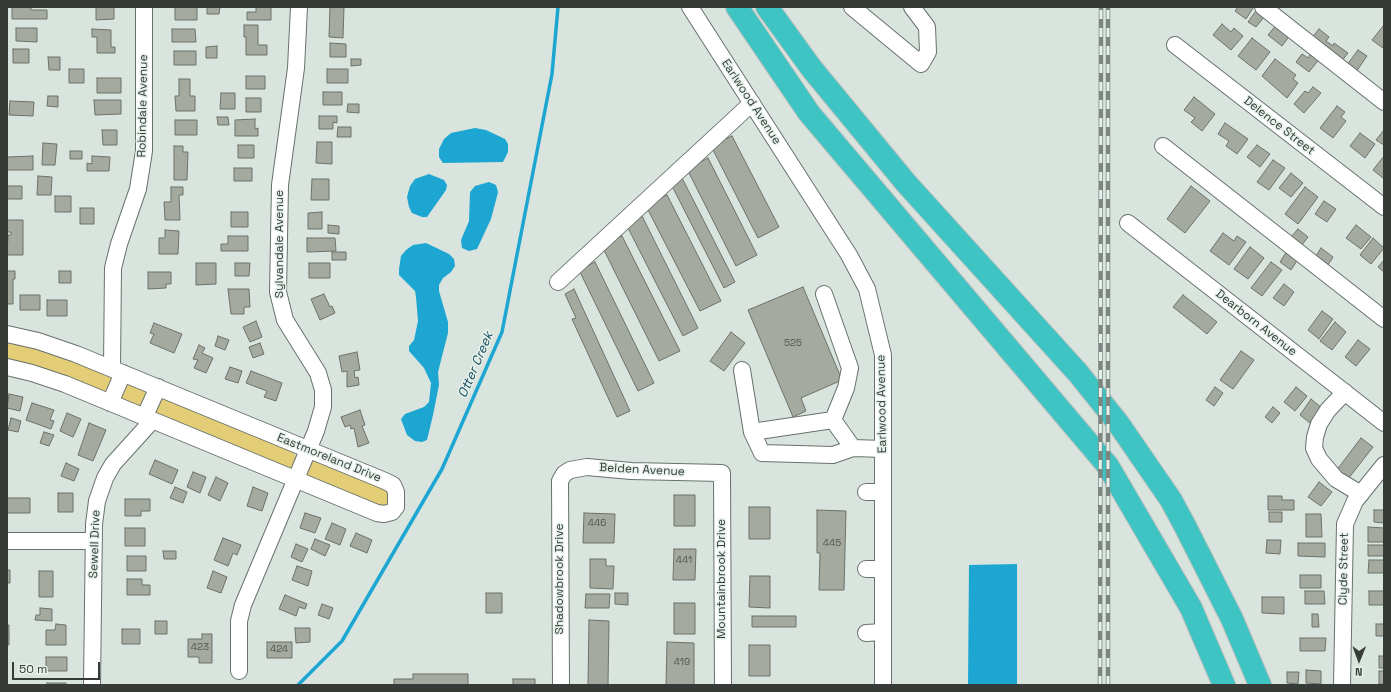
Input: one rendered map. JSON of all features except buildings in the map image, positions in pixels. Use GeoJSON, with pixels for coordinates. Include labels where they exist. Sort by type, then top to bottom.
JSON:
{"type":"FeatureCollection","features":[{"type":"Feature","properties":{"kind":"highway"},"geometry":{"type":"LineString","coordinates":[[737,7],[809,113],[1108,466],[1190,608],[1224,685]]}},
{"type":"Feature","properties":{"kind":"highway"},"geometry":{"type":"LineString","coordinates":[[767,7],[812,69],[906,183],[1078,373],[1118,422],[1152,471],[1182,520],[1232,619],[1260,685]]}},
{"type":"Feature","properties":{"kind":"highway"},"geometry":{"type":"LineString","coordinates":[[784,7],[852,101],[906,183]]}},
{"type":"Feature","properties":{"kind":"street","name":"Robindale Avenue"},"geometry":{"type":"LineString","coordinates":[[117,371],[113,268],[119,244],[138,189],[144,151],[144,7]]}},
{"type":"Feature","properties":{"kind":"street","name":"Sylvandale Avenue"},"geometry":{"type":"LineString","coordinates":[[239,671],[240,613],[321,417],[323,396],[322,385],[316,368],[285,320],[278,292],[278,222],[280,185],[296,68],[299,7]]}},
{"type":"Feature","properties":{"kind":"street","name":"Earlwood Avenue"},"geometry":{"type":"LineString","coordinates":[[690,7],[849,255],[867,289],[883,355],[883,685]]}},
{"type":"Feature","properties":{"kind":"street"},"geometry":{"type":"LineString","coordinates":[[852,7],[921,64],[928,52],[927,27],[912,7]]}},
{"type":"Feature","properties":{"kind":"street"},"geometry":{"type":"LineString","coordinates":[[1263,7],[1384,102]]}},
{"type":"Feature","properties":{"kind":"street","name":"Delence Street"},"geometry":{"type":"LineString","coordinates":[[1175,45],[1384,207]]}},
{"type":"Feature","properties":{"kind":"street"},"geometry":{"type":"LineString","coordinates":[[558,282],[752,103]]}},
{"type":"Feature","properties":{"kind":"street"},"geometry":{"type":"LineString","coordinates":[[1163,146],[1384,319]]}},
{"type":"Feature","properties":{"kind":"street","name":"Dearborn Avenue"},"geometry":{"type":"LineString","coordinates":[[1128,223],[1384,423]]}},
{"type":"Feature","properties":{"kind":"street"},"geometry":{"type":"LineString","coordinates":[[824,294],[850,368],[846,388],[833,420]]}},
{"type":"Feature","properties":{"kind":"street","name":"Eastmoreland Drive"},"geometry":{"type":"LineString","coordinates":[[7,334],[50,345],[158,387],[393,485],[396,492],[396,507],[392,512],[384,514],[376,513],[43,376],[7,367]]}},
{"type":"Feature","properties":{"kind":"street"},"geometry":{"type":"LineString","coordinates":[[742,370],[752,432],[762,453],[833,455],[853,448],[883,449]]}},
{"type":"Feature","properties":{"kind":"street"},"geometry":{"type":"LineString","coordinates":[[110,403],[117,371]]}},
{"type":"Feature","properties":{"kind":"street","name":"Sewell Drive"},"geometry":{"type":"LineString","coordinates":[[92,685],[94,541],[97,501],[105,478],[117,459],[148,419],[158,387]]}},
{"type":"Feature","properties":{"kind":"street"},"geometry":{"type":"LineString","coordinates":[[1345,392],[1328,410],[1319,424],[1315,437],[1314,448],[1319,459],[1336,479],[1361,494]]}},
{"type":"Feature","properties":{"kind":"street"},"geometry":{"type":"LineString","coordinates":[[833,420],[853,448]]}},
{"type":"Feature","properties":{"kind":"street"},"geometry":{"type":"LineString","coordinates":[[752,432],[833,420]]}},
{"type":"Feature","properties":{"kind":"street","name":"Clyde Street"},"geometry":{"type":"LineString","coordinates":[[1342,685],[1344,534],[1349,513],[1361,494],[1384,466]]}},
{"type":"Feature","properties":{"kind":"street","name":"Belden Avenue"},"geometry":{"type":"LineString","coordinates":[[564,474],[578,467],[631,472],[722,473]]}},
{"type":"Feature","properties":{"kind":"street","name":"Mountainbrook Drive"},"geometry":{"type":"LineString","coordinates":[[722,473],[723,685]]}},
{"type":"Feature","properties":{"kind":"street","name":"Shadowbrook Drive"},"geometry":{"type":"LineString","coordinates":[[561,685],[560,481],[564,474]]}},
{"type":"Feature","properties":{"kind":"street"},"geometry":{"type":"LineString","coordinates":[[866,492],[883,492]]}},
{"type":"Feature","properties":{"kind":"street"},"geometry":{"type":"LineString","coordinates":[[7,541],[94,541]]}},
{"type":"Feature","properties":{"kind":"street"},"geometry":{"type":"LineString","coordinates":[[866,569],[883,569]]}},
{"type":"Feature","properties":{"kind":"street"},"geometry":{"type":"LineString","coordinates":[[866,633],[883,632]]}},
{"type":"Feature","properties":{"kind":"shaded area"},"geometry":{"type":"Polygon","coordinates":[[[7,340],[37,347],[111,376],[112,381],[109,390],[105,392],[7,362],[7,340]]]}},
{"type":"Feature","properties":{"kind":"shaded area"},"geometry":{"type":"Polygon","coordinates":[[[131,384],[144,390],[146,394],[143,405],[138,408],[122,401],[121,397],[124,387],[131,384]]]}},
{"type":"Feature","properties":{"kind":"shaded area"},"geometry":{"type":"Polygon","coordinates":[[[166,398],[291,449],[297,458],[293,467],[290,469],[156,414],[155,411],[160,399],[166,398]]]}},
{"type":"Feature","properties":{"kind":"shaded area"},"geometry":{"type":"Polygon","coordinates":[[[313,461],[318,461],[388,490],[389,509],[308,477],[307,473],[309,465],[313,461]]]}},
{"type":"Feature","properties":{"kind":"water"},"geometry":{"type":"Polygon","coordinates":[[[475,128],[486,130],[505,139],[508,144],[508,152],[503,162],[443,163],[439,157],[439,149],[444,139],[451,133],[475,128]]]}},
{"type":"Feature","properties":{"kind":"water"},"geometry":{"type":"Polygon","coordinates":[[[429,174],[444,180],[447,185],[446,190],[427,217],[422,217],[412,213],[407,197],[410,186],[415,179],[429,174]]]}},
{"type":"Feature","properties":{"kind":"water"},"geometry":{"type":"Polygon","coordinates":[[[489,182],[496,185],[498,192],[491,219],[477,249],[469,251],[462,248],[461,240],[469,221],[470,192],[475,186],[489,182]]]}},
{"type":"Feature","properties":{"kind":"water"},"geometry":{"type":"Polygon","coordinates":[[[426,243],[449,254],[454,259],[455,266],[451,272],[443,278],[439,285],[439,291],[448,322],[448,333],[438,372],[439,385],[433,415],[427,440],[422,442],[415,441],[407,435],[401,419],[405,414],[424,407],[429,402],[431,383],[424,368],[409,351],[409,346],[414,340],[418,321],[416,297],[415,291],[399,275],[399,269],[401,256],[406,250],[413,245],[426,243]]]}},
{"type":"Feature","properties":{"kind":"water"},"geometry":{"type":"Polygon","coordinates":[[[1017,564],[1017,685],[968,685],[969,565],[1017,564]]]}},
{"type":"Feature","properties":{"kind":"waterway","name":"Otter Creek"},"geometry":{"type":"LineString","coordinates":[[298,685],[342,641],[442,469],[502,332],[552,74],[558,7]]}},
{"type":"Feature","properties":{"kind":"railway"},"geometry":{"type":"LineString","coordinates":[[1100,685],[1101,7]]}},
{"type":"Feature","properties":{"kind":"railway"},"geometry":{"type":"LineString","coordinates":[[1108,7],[1108,685]]}}]}
